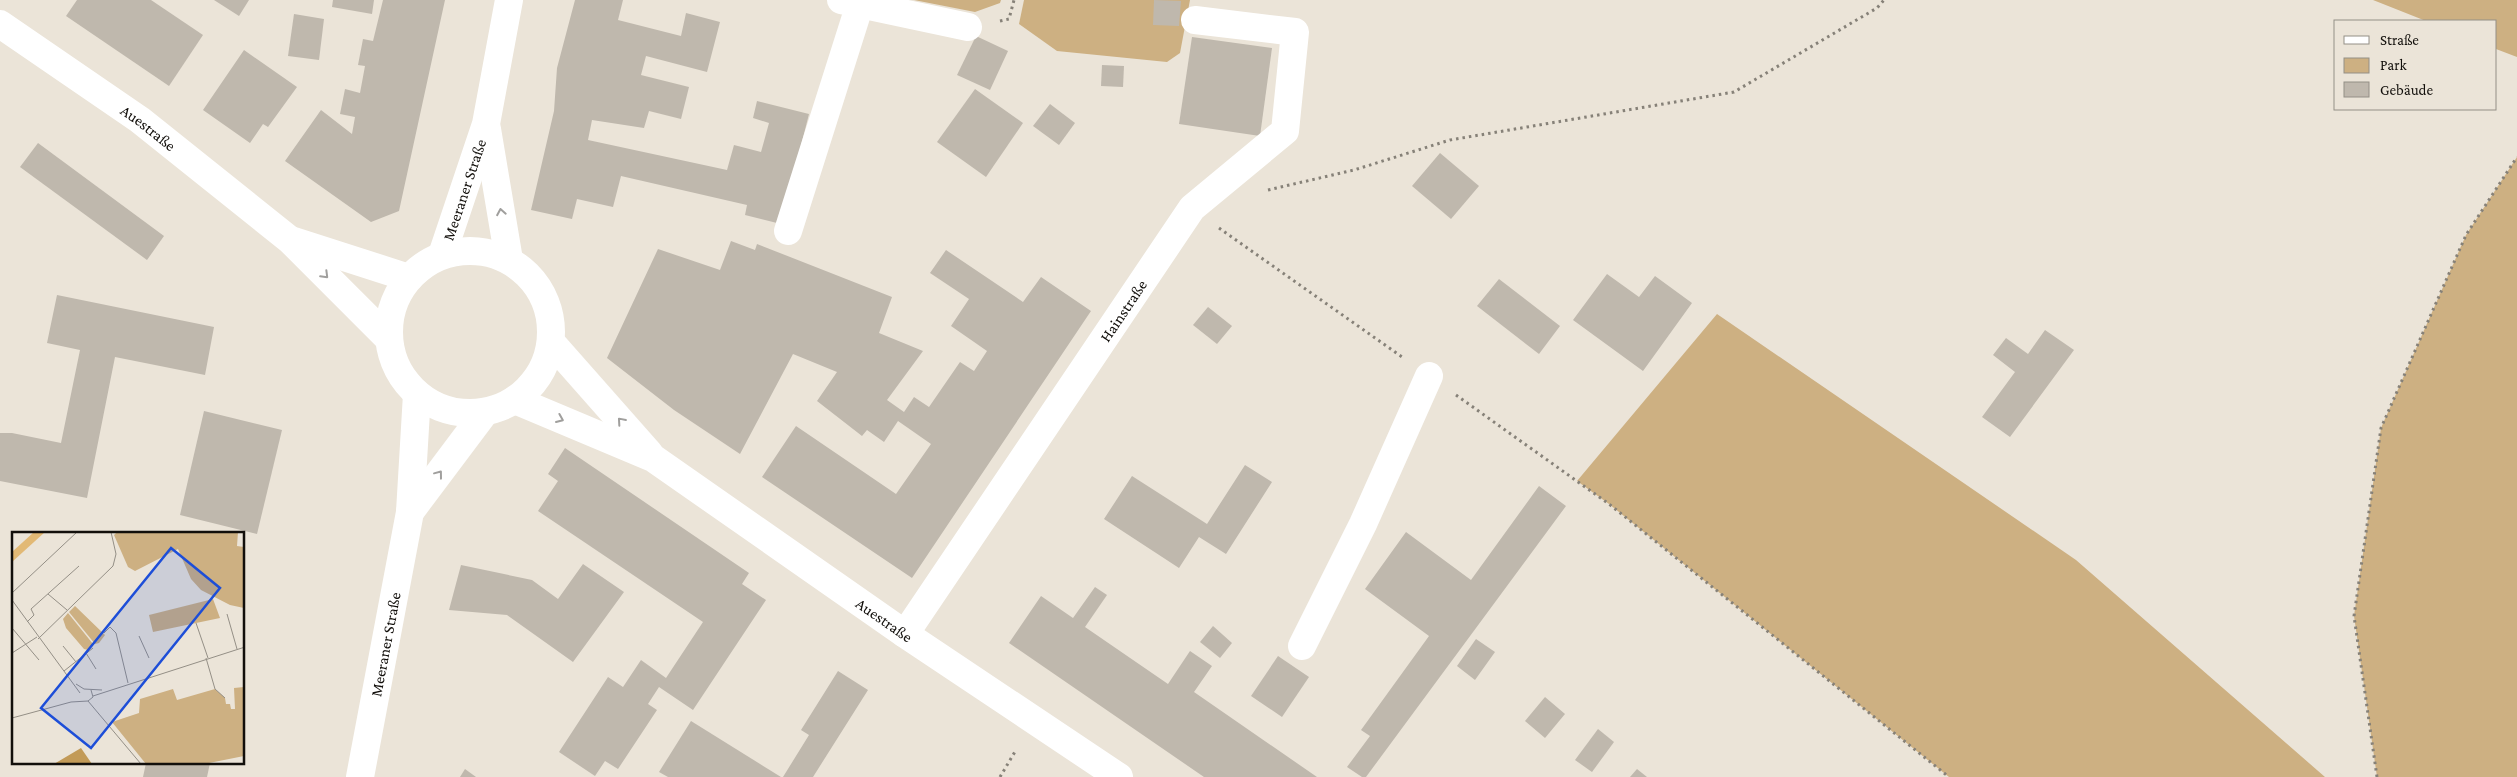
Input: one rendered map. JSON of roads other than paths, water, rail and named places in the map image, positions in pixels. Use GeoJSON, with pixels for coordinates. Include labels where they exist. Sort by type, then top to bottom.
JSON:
{"type":"FeatureCollection","features":[{"type":"Feature","properties":{"kind":"street","name":"Meeraner Straße"},"geometry":{"type":"LineString","coordinates":[[442,255],[486,124],[509,0]]}},
{"type":"Feature","properties":{"kind":"street"},"geometry":{"type":"LineString","coordinates":[[788,231],[850,2],[968,27]]}},
{"type":"Feature","properties":{"kind":"street","name":"Hainstraße"},"geometry":{"type":"LineString","coordinates":[[905,634],[1192,208],[1284,131],[1295,32],[1195,20]]}},
{"type":"Feature","properties":{"kind":"street","name":"Auestraße"},"geometry":{"type":"LineString","coordinates":[[0,24],[140,120],[290,240],[389,339]]}},
{"type":"Feature","properties":{"kind":"street","name":"Meeraner Straße"},"geometry":{"type":"LineString","coordinates":[[486,124],[509,260]]}},
{"type":"Feature","properties":{"kind":"street","name":"Auestraße"},"geometry":{"type":"LineString","coordinates":[[290,240],[409,278]]}},
{"type":"Feature","properties":{"kind":"street"},"geometry":{"type":"LineString","coordinates":[[465,250],[487,252],[509,260],[524,270],[544,299],[550,314],[551,342],[545,364],[532,385],[515,400],[486,412],[461,413],[438,407],[417,394],[398,370],[392,355],[389,339],[390,316],[397,296],[409,278],[423,265],[442,255],[465,250]]}},
{"type":"Feature","properties":{"kind":"street","name":"Auestraße"},"geometry":{"type":"LineString","coordinates":[[551,342],[653,458]]}},
{"type":"Feature","properties":{"kind":"street"},"geometry":{"type":"LineString","coordinates":[[1302,646],[1363,524],[1429,376]]}},
{"type":"Feature","properties":{"kind":"street","name":"Meeraner Straße"},"geometry":{"type":"LineString","coordinates":[[360,777],[410,512],[417,394]]}},
{"type":"Feature","properties":{"kind":"street","name":"Auestraße"},"geometry":{"type":"LineString","coordinates":[[515,400],[653,458],[905,634],[1119,777]]}},
{"type":"Feature","properties":{"kind":"street","name":"Meeraner Straße"},"geometry":{"type":"LineString","coordinates":[[410,512],[486,412]]}}]}
